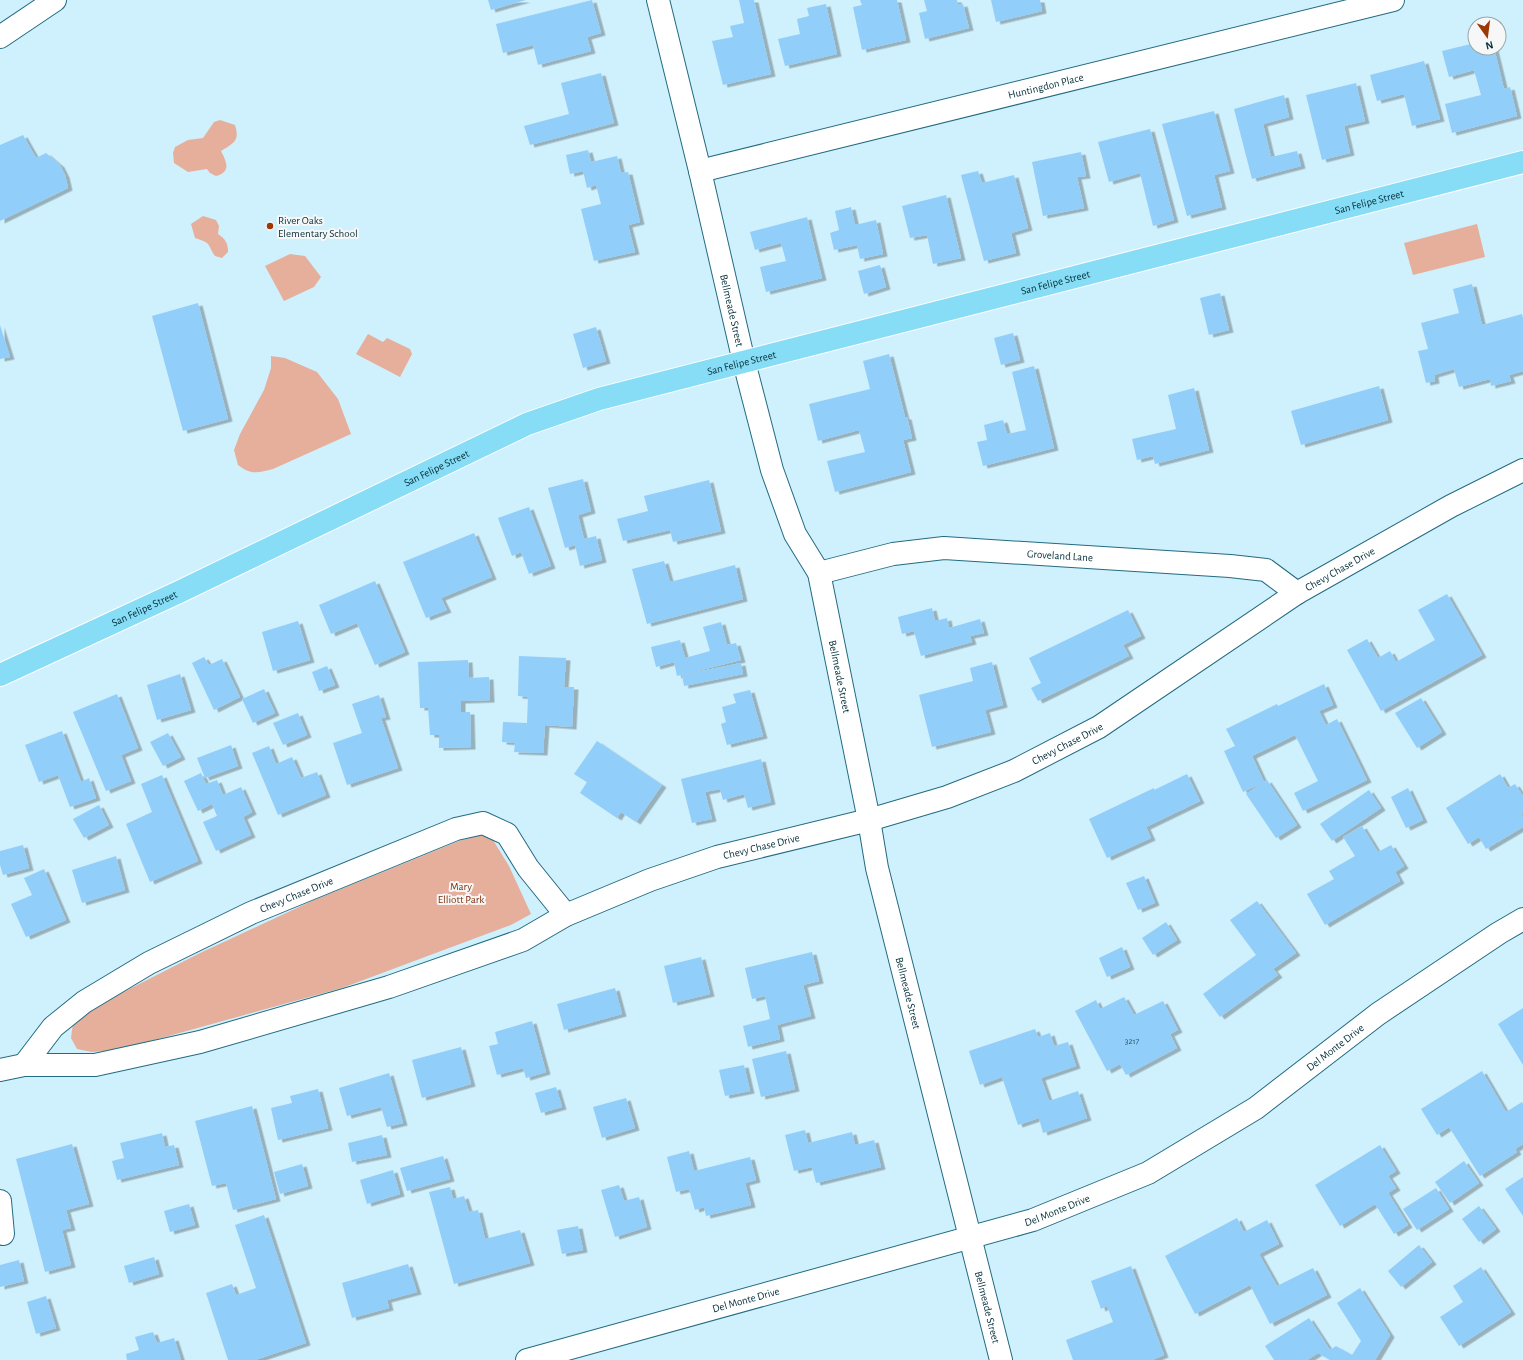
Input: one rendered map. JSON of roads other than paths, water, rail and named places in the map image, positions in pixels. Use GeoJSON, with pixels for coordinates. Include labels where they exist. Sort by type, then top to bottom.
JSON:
{"type":"FeatureCollection","features":[{"type":"Feature","properties":{"kind":"main road","name":"San Felipe Street"},"geometry":{"type":"LineString","coordinates":[[0,675],[179,592],[527,424],[599,399],[1523,162]]}},
{"type":"Feature","properties":{"kind":"street"},"geometry":{"type":"LineString","coordinates":[[0,37],[55,0]]}},
{"type":"Feature","properties":{"kind":"street","name":"Bellmeade Street"},"geometry":{"type":"LineString","coordinates":[[658,0],[700,171],[744,362],[772,470],[795,534],[819,573],[869,820],[877,868],[1001,1360]]}},
{"type":"Feature","properties":{"kind":"street","name":"Huntingdon Place"},"geometry":{"type":"LineString","coordinates":[[700,171],[1392,0]]}},
{"type":"Feature","properties":{"kind":"street","name":"Chevy Chase Drive"},"geometry":{"type":"LineString","coordinates":[[0,1070],[24,1065],[95,1065],[200,1042],[389,987],[523,940],[566,915],[650,880],[717,857],[869,820],[947,797],[1014,771],[1099,727],[1297,593],[1450,506],[1523,470]]}},
{"type":"Feature","properties":{"kind":"street","name":"Groveland Lane"},"geometry":{"type":"LineString","coordinates":[[819,573],[893,554],[944,548],[1230,566],[1266,570],[1297,593]]}},
{"type":"Feature","properties":{"kind":"street","name":"Chevy Chase Drive"},"geometry":{"type":"LineString","coordinates":[[24,1065],[53,1027],[84,1002],[149,963],[251,913],[456,829],[484,824],[507,834],[528,868],[566,915]]}},
{"type":"Feature","properties":{"kind":"street","name":"Del Monte Drive"},"geometry":{"type":"LineString","coordinates":[[527,1360],[1033,1220],[1148,1173],[1256,1108],[1378,1014],[1499,932],[1523,919]]}},
{"type":"Feature","properties":{"kind":"street"},"geometry":{"type":"LineString","coordinates":[[0,1201],[3,1234]]}},
{"type":"Feature","properties":{"kind":"place","name":"River Oaks Elementary School"},"geometry":{"type":"Point","coordinates":[270,226]}},
{"type":"Feature","properties":{"kind":"park label","name":"Mary Elliott Park"},"geometry":{"type":"Point","coordinates":[461,892]}}]}
